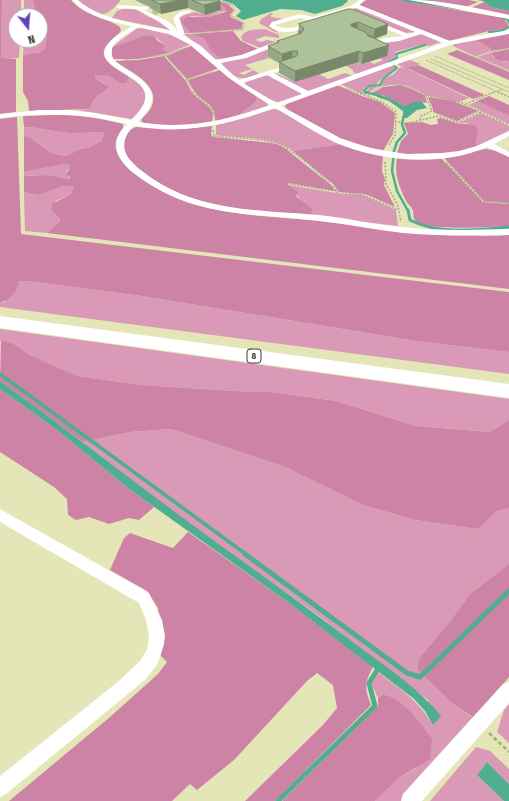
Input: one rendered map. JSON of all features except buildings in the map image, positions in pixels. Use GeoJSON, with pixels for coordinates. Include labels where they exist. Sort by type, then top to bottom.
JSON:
{"type":"FeatureCollection","features":[{"type":"Feature","properties":{"kind":"highway","name":"8"},"geometry":{"type":"LineString","coordinates":[[0,313],[509,382]]}},
{"type":"Feature","properties":{"kind":"highway","name":"8"},"geometry":{"type":"LineString","coordinates":[[0,322],[509,391]]}},
{"type":"Feature","properties":{"kind":"street"},"geometry":{"type":"LineString","coordinates":[[75,0],[89,11],[106,18],[178,34]]}},
{"type":"Feature","properties":{"kind":"street"},"geometry":{"type":"LineString","coordinates":[[106,18],[119,7],[123,0]]}},
{"type":"Feature","properties":{"kind":"street"},"geometry":{"type":"LineString","coordinates":[[215,62],[243,57],[288,37],[313,23],[356,6],[357,3],[364,0]]}},
{"type":"Feature","properties":{"kind":"street"},"geometry":{"type":"LineString","coordinates":[[413,0],[478,10],[509,17]]}},
{"type":"Feature","properties":{"kind":"street"},"geometry":{"type":"LineString","coordinates":[[356,6],[447,44]]}},
{"type":"Feature","properties":{"kind":"street"},"geometry":{"type":"LineString","coordinates":[[119,7],[153,10]]}},
{"type":"Feature","properties":{"kind":"street"},"geometry":{"type":"LineString","coordinates":[[138,8],[148,14],[160,17],[178,34],[194,44],[238,82],[276,106],[338,140],[364,149],[394,154],[440,155],[466,152],[509,134]]}},
{"type":"Feature","properties":{"kind":"street"},"geometry":{"type":"LineString","coordinates":[[178,34],[176,18],[182,13],[189,11]]}},
{"type":"Feature","properties":{"kind":"street"},"geometry":{"type":"LineString","coordinates":[[288,37],[277,29],[273,28],[272,25],[297,16],[306,16],[313,23]]}},
{"type":"Feature","properties":{"kind":"street"},"geometry":{"type":"LineString","coordinates":[[373,21],[408,36]]}},
{"type":"Feature","properties":{"kind":"street"},"geometry":{"type":"LineString","coordinates":[[138,25],[115,40],[108,47],[107,56],[110,60],[142,82],[149,91],[150,98],[148,106],[133,123],[123,131],[119,140],[120,151],[125,161],[155,185],[178,197],[196,203],[248,212],[320,218],[402,230],[464,234],[509,232]]}},
{"type":"Feature","properties":{"kind":"street"},"geometry":{"type":"LineString","coordinates":[[288,37],[303,32]]}},
{"type":"Feature","properties":{"kind":"street"},"geometry":{"type":"LineString","coordinates":[[370,43],[399,39],[421,32]]}},
{"type":"Feature","properties":{"kind":"street"},"geometry":{"type":"LineString","coordinates":[[0,116],[48,112],[79,113],[160,127],[182,128],[214,125],[241,118],[276,106],[447,44],[509,32]]}},
{"type":"Feature","properties":{"kind":"street"},"geometry":{"type":"LineString","coordinates":[[238,82],[294,64]]}},
{"type":"Feature","properties":{"kind":"street"},"geometry":{"type":"LineString","coordinates":[[268,73],[308,94]]}},
{"type":"Feature","properties":{"kind":"street"},"geometry":{"type":"LineString","coordinates":[[487,144],[509,155]]}},
{"type":"Feature","properties":{"kind":"street"},"geometry":{"type":"LineString","coordinates":[[0,515],[144,598],[156,626],[156,641],[151,658],[132,681],[0,788]]}},
{"type":"Feature","properties":{"kind":"street"},"geometry":{"type":"LineString","coordinates":[[410,801],[509,690]]}},
{"type":"Feature","properties":{"kind":"path"},"geometry":{"type":"LineString","coordinates":[[178,34],[243,30],[245,25],[244,23],[231,15],[235,10],[232,5],[217,0]]}},
{"type":"Feature","properties":{"kind":"path"},"geometry":{"type":"LineString","coordinates":[[110,60],[138,60],[164,56],[194,44]]}},
{"type":"Feature","properties":{"kind":"path"},"geometry":{"type":"LineString","coordinates":[[447,44],[509,71]]}},
{"type":"Feature","properties":{"kind":"path"},"geometry":{"type":"LineString","coordinates":[[474,57],[509,48]]}},
{"type":"Feature","properties":{"kind":"path"},"geometry":{"type":"LineString","coordinates":[[420,54],[508,87]]}},
{"type":"Feature","properties":{"kind":"path"},"geometry":{"type":"LineString","coordinates":[[420,54],[509,92]]}},
{"type":"Feature","properties":{"kind":"path"},"geometry":{"type":"LineString","coordinates":[[420,54],[509,96]]}},
{"type":"Feature","properties":{"kind":"path"},"geometry":{"type":"LineString","coordinates":[[164,56],[187,80],[194,93],[212,109],[214,114],[214,136],[272,142],[288,148],[331,184],[338,193]]}},
{"type":"Feature","properties":{"kind":"path"},"geometry":{"type":"LineString","coordinates":[[187,80],[222,68]]}},
{"type":"Feature","properties":{"kind":"path"},"geometry":{"type":"LineString","coordinates":[[485,86],[495,82]]}},
{"type":"Feature","properties":{"kind":"path"},"geometry":{"type":"LineString","coordinates":[[368,97],[379,87],[400,85],[414,88],[426,95],[453,100],[509,125]]}},
{"type":"Feature","properties":{"kind":"path"},"geometry":{"type":"LineString","coordinates":[[465,105],[508,87]]}},
{"type":"Feature","properties":{"kind":"path"},"geometry":{"type":"LineString","coordinates":[[420,120],[420,116],[432,111],[426,95]]}},
{"type":"Feature","properties":{"kind":"path"},"geometry":{"type":"LineString","coordinates":[[396,122],[405,123],[438,116],[457,122],[481,112]]}},
{"type":"Feature","properties":{"kind":"path"},"geometry":{"type":"LineString","coordinates":[[440,155],[483,201],[509,203]]}},
{"type":"Feature","properties":{"kind":"path"},"geometry":{"type":"LineString","coordinates":[[290,184],[338,193],[363,194],[398,210]]}},
{"type":"Feature","properties":{"kind":"path"},"geometry":{"type":"LineString","coordinates":[[479,724],[509,752]]}},
{"type":"Feature","properties":{"kind":"shaded area"},"geometry":{"type":"Polygon","coordinates":[[[0,0],[2,0],[1,58],[16,59],[16,112],[0,114],[0,0]]]}},
{"type":"Feature","properties":{"kind":"shaded area"},"geometry":{"type":"Polygon","coordinates":[[[2,0],[21,0],[21,8],[8,8],[8,48],[20,48],[19,58],[1,59],[2,0]]]}},
{"type":"Feature","properties":{"kind":"shaded area"},"geometry":{"type":"Polygon","coordinates":[[[24,0],[33,0],[34,8],[24,8],[24,0]]]}},
{"type":"Feature","properties":{"kind":"shaded area"},"geometry":{"type":"Polygon","coordinates":[[[33,0],[71,0],[88,13],[114,23],[120,27],[121,31],[108,44],[104,53],[107,61],[111,65],[129,77],[127,83],[121,84],[107,75],[95,75],[95,78],[109,87],[97,96],[89,109],[29,111],[28,101],[23,92],[23,55],[41,52],[45,48],[48,48],[48,8],[34,8],[33,0]]]}},
{"type":"Feature","properties":{"kind":"shaded area"},"geometry":{"type":"Polygon","coordinates":[[[77,0],[120,1],[108,12],[99,14],[90,10],[77,0]]]}},
{"type":"Feature","properties":{"kind":"shaded area"},"geometry":{"type":"Polygon","coordinates":[[[221,0],[348,1],[342,6],[315,14],[301,10],[280,9],[243,20],[236,16],[241,11],[233,4],[221,0]]]}},
{"type":"Feature","properties":{"kind":"shaded area"},"geometry":{"type":"Polygon","coordinates":[[[367,0],[399,0],[504,18],[509,26],[501,30],[489,31],[448,41],[360,5],[367,0]]]}},
{"type":"Feature","properties":{"kind":"shaded area"},"geometry":{"type":"Polygon","coordinates":[[[419,0],[469,0],[478,2],[466,7],[419,0]]]}},
{"type":"Feature","properties":{"kind":"shaded area"},"geometry":{"type":"Polygon","coordinates":[[[477,0],[509,0],[509,11],[491,7],[483,1],[477,0]]]}},
{"type":"Feature","properties":{"kind":"shaded area"},"geometry":{"type":"Polygon","coordinates":[[[219,1],[228,4],[234,10],[230,15],[243,23],[242,29],[190,33],[181,21],[187,17],[208,17],[225,12],[225,8],[217,4],[219,1]]]}},
{"type":"Feature","properties":{"kind":"shaded area"},"geometry":{"type":"Polygon","coordinates":[[[484,2],[491,7],[509,11],[509,15],[471,8],[484,2]]]}},
{"type":"Feature","properties":{"kind":"shaded area"},"geometry":{"type":"Polygon","coordinates":[[[217,4],[227,10],[208,17],[191,16],[185,27],[190,33],[184,33],[179,17],[194,12],[205,15],[221,11],[217,9],[217,4]]]}},
{"type":"Feature","properties":{"kind":"shaded area"},"geometry":{"type":"Polygon","coordinates":[[[125,8],[137,10],[156,19],[170,30],[112,18],[117,11],[125,8]]]}},
{"type":"Feature","properties":{"kind":"shaded area"},"geometry":{"type":"Polygon","coordinates":[[[353,8],[359,8],[415,32],[405,33],[373,20],[321,20],[353,8]]]}},
{"type":"Feature","properties":{"kind":"shaded area"},"geometry":{"type":"Polygon","coordinates":[[[271,13],[273,14],[270,16],[272,17],[283,19],[270,26],[279,33],[259,23],[261,19],[271,13]]]}},
{"type":"Feature","properties":{"kind":"shaded area"},"geometry":{"type":"Polygon","coordinates":[[[141,28],[172,35],[191,44],[169,53],[163,50],[165,45],[154,36],[146,35],[112,47],[136,29],[141,28]]]}},
{"type":"Feature","properties":{"kind":"shaded area"},"geometry":{"type":"Polygon","coordinates":[[[265,29],[279,35],[279,38],[265,36],[255,40],[261,42],[267,40],[277,42],[261,48],[243,41],[241,38],[248,31],[265,29]]]}},
{"type":"Feature","properties":{"kind":"shaded area"},"geometry":{"type":"Polygon","coordinates":[[[233,31],[241,41],[258,49],[236,58],[230,59],[219,57],[214,53],[202,37],[192,34],[233,31]]]}},
{"type":"Feature","properties":{"kind":"shaded area"},"geometry":{"type":"Polygon","coordinates":[[[509,33],[509,48],[491,51],[490,48],[473,39],[509,33]]]}},
{"type":"Feature","properties":{"kind":"shaded area"},"geometry":{"type":"Polygon","coordinates":[[[185,34],[200,36],[205,39],[215,52],[227,59],[215,59],[185,34]]]}},
{"type":"Feature","properties":{"kind":"shaded area"},"geometry":{"type":"Polygon","coordinates":[[[422,34],[441,42],[429,46],[421,45],[395,52],[395,58],[388,61],[389,64],[357,74],[345,65],[352,60],[362,64],[370,62],[374,64],[383,60],[380,58],[387,55],[377,51],[375,44],[422,34]]]}},
{"type":"Feature","properties":{"kind":"shaded area"},"geometry":{"type":"Polygon","coordinates":[[[146,35],[154,36],[158,41],[165,45],[163,50],[169,53],[138,59],[112,59],[112,47],[146,35]]]}},
{"type":"Feature","properties":{"kind":"shaded area"},"geometry":{"type":"Polygon","coordinates":[[[473,39],[490,48],[491,51],[475,56],[453,46],[454,44],[473,39]]]}},
{"type":"Feature","properties":{"kind":"shaded area"},"geometry":{"type":"Polygon","coordinates":[[[288,41],[274,55],[267,57],[269,58],[245,65],[252,69],[239,73],[244,75],[253,70],[260,74],[248,78],[239,78],[230,73],[222,64],[224,62],[247,58],[288,41]]]}},
{"type":"Feature","properties":{"kind":"shaded area"},"geometry":{"type":"Polygon","coordinates":[[[193,45],[219,68],[187,79],[166,56],[193,45]]]}},
{"type":"Feature","properties":{"kind":"shaded area"},"geometry":{"type":"Polygon","coordinates":[[[23,48],[45,48],[45,50],[41,52],[23,55],[23,48]]]}},
{"type":"Feature","properties":{"kind":"shaded area"},"geometry":{"type":"Polygon","coordinates":[[[509,49],[509,61],[498,60],[491,53],[509,49]]]}},
{"type":"Feature","properties":{"kind":"shaded area"},"geometry":{"type":"Polygon","coordinates":[[[457,50],[509,72],[509,80],[447,54],[457,50]]]}},
{"type":"Feature","properties":{"kind":"shaded area"},"geometry":{"type":"Polygon","coordinates":[[[491,53],[493,57],[504,62],[509,61],[509,70],[477,57],[491,53]]]}},
{"type":"Feature","properties":{"kind":"shaded area"},"geometry":{"type":"Polygon","coordinates":[[[164,56],[186,81],[192,93],[211,109],[213,114],[212,124],[182,127],[143,123],[141,120],[151,108],[153,100],[152,92],[142,79],[113,61],[138,60],[164,56]]]}},
{"type":"Feature","properties":{"kind":"shaded area"},"geometry":{"type":"Polygon","coordinates":[[[410,60],[420,64],[408,69],[469,98],[459,102],[430,96],[408,86],[396,84],[378,86],[368,93],[366,92],[370,87],[381,85],[384,79],[394,74],[400,67],[406,69],[397,64],[410,60]]]}},
{"type":"Feature","properties":{"kind":"shaded area"},"geometry":{"type":"Polygon","coordinates":[[[393,65],[397,67],[381,79],[377,84],[367,86],[362,92],[367,96],[340,84],[393,65]]]}},
{"type":"Feature","properties":{"kind":"shaded area"},"geometry":{"type":"Polygon","coordinates":[[[418,65],[485,95],[473,99],[407,68],[418,65]]]}},
{"type":"Feature","properties":{"kind":"shaded area"},"geometry":{"type":"Polygon","coordinates":[[[220,70],[256,96],[256,102],[239,115],[215,123],[214,111],[210,105],[194,91],[188,80],[220,70]]]}},
{"type":"Feature","properties":{"kind":"shaded area"},"geometry":{"type":"Polygon","coordinates":[[[345,73],[354,76],[309,92],[275,75],[278,74],[295,82],[319,74],[328,79],[345,73]]]}},
{"type":"Feature","properties":{"kind":"shaded area"},"geometry":{"type":"Polygon","coordinates":[[[95,75],[107,75],[121,84],[127,83],[129,77],[142,87],[146,93],[148,101],[132,119],[77,110],[89,109],[105,84],[95,78],[95,75]]]}},
{"type":"Feature","properties":{"kind":"shaded area"},"geometry":{"type":"Polygon","coordinates":[[[268,75],[302,94],[283,102],[279,102],[264,96],[245,84],[247,81],[268,75]]]}},
{"type":"Feature","properties":{"kind":"shaded area"},"geometry":{"type":"Polygon","coordinates":[[[337,85],[380,102],[395,113],[393,134],[383,151],[345,141],[285,107],[287,103],[337,85]]]}},
{"type":"Feature","properties":{"kind":"shaded area"},"geometry":{"type":"Polygon","coordinates":[[[400,85],[425,95],[427,103],[420,102],[404,106],[382,95],[372,93],[383,87],[400,85]]]}},
{"type":"Feature","properties":{"kind":"shaded area"},"geometry":{"type":"Polygon","coordinates":[[[377,95],[387,97],[404,106],[414,102],[422,102],[427,108],[417,110],[407,118],[403,118],[403,111],[389,101],[377,97],[377,95]]]}},
{"type":"Feature","properties":{"kind":"shaded area"},"geometry":{"type":"Polygon","coordinates":[[[256,96],[267,103],[268,106],[239,115],[256,102],[256,96]]]}},
{"type":"Feature","properties":{"kind":"shaded area"},"geometry":{"type":"Polygon","coordinates":[[[489,96],[509,105],[509,116],[477,101],[489,96]]]}},
{"type":"Feature","properties":{"kind":"shaded area"},"geometry":{"type":"Polygon","coordinates":[[[428,97],[453,101],[478,111],[457,121],[433,112],[428,97]]]}},
{"type":"Feature","properties":{"kind":"shaded area"},"geometry":{"type":"Polygon","coordinates":[[[477,101],[509,116],[509,124],[469,105],[477,101]]]}},
{"type":"Feature","properties":{"kind":"shaded area"},"geometry":{"type":"Polygon","coordinates":[[[273,109],[280,110],[341,144],[293,151],[276,142],[256,138],[216,135],[216,125],[273,109]]]}},
{"type":"Feature","properties":{"kind":"shaded area"},"geometry":{"type":"Polygon","coordinates":[[[481,113],[509,126],[509,131],[477,146],[476,141],[479,131],[466,123],[458,123],[481,113]]]}},
{"type":"Feature","properties":{"kind":"shaded area"},"geometry":{"type":"Polygon","coordinates":[[[79,114],[123,124],[123,128],[116,141],[117,152],[123,162],[133,172],[159,190],[173,197],[196,205],[242,214],[414,232],[485,236],[509,235],[509,289],[47,233],[60,221],[51,210],[52,204],[71,194],[74,187],[63,186],[39,195],[24,192],[24,176],[48,175],[70,179],[70,177],[66,174],[70,168],[69,164],[64,164],[24,172],[24,136],[29,137],[51,153],[66,156],[101,141],[105,133],[70,133],[24,127],[23,116],[79,114]]]}},
{"type":"Feature","properties":{"kind":"shaded area"},"geometry":{"type":"Polygon","coordinates":[[[17,117],[21,234],[509,292],[509,352],[416,341],[142,296],[36,282],[19,281],[13,295],[0,303],[0,119],[17,117]]]}},
{"type":"Feature","properties":{"kind":"shaded area"},"geometry":{"type":"Polygon","coordinates":[[[441,118],[456,123],[474,125],[479,131],[476,141],[477,146],[458,152],[438,154],[417,155],[397,153],[401,141],[408,134],[404,123],[422,122],[431,125],[438,124],[437,119],[441,118]]]}},
{"type":"Feature","properties":{"kind":"shaded area"},"geometry":{"type":"Polygon","coordinates":[[[212,126],[211,135],[214,137],[279,145],[331,185],[335,191],[289,183],[288,185],[298,192],[296,196],[312,209],[311,216],[244,210],[222,206],[180,194],[160,184],[132,164],[124,152],[123,139],[129,130],[136,127],[177,129],[212,126]]]}},
{"type":"Feature","properties":{"kind":"shaded area"},"geometry":{"type":"Polygon","coordinates":[[[24,127],[70,133],[105,133],[101,141],[66,156],[51,153],[29,137],[24,136],[24,127]]]}},
{"type":"Feature","properties":{"kind":"shaded area"},"geometry":{"type":"Polygon","coordinates":[[[341,144],[383,156],[382,171],[385,179],[384,185],[395,207],[365,194],[339,192],[333,184],[293,151],[341,144]]]}},
{"type":"Feature","properties":{"kind":"shaded area"},"geometry":{"type":"Polygon","coordinates":[[[486,149],[497,151],[509,157],[509,203],[484,201],[443,157],[486,149]]]}},
{"type":"Feature","properties":{"kind":"shaded area"},"geometry":{"type":"Polygon","coordinates":[[[397,157],[441,158],[483,202],[509,204],[509,226],[476,228],[434,227],[415,221],[411,207],[406,201],[399,185],[396,169],[397,157]]]}},
{"type":"Feature","properties":{"kind":"shaded area"},"geometry":{"type":"Polygon","coordinates":[[[69,164],[70,168],[66,172],[70,179],[48,175],[24,176],[24,172],[69,164]]]}},
{"type":"Feature","properties":{"kind":"shaded area"},"geometry":{"type":"Polygon","coordinates":[[[288,185],[337,193],[362,195],[396,210],[398,226],[311,216],[301,200],[288,185]]]}},
{"type":"Feature","properties":{"kind":"shaded area"},"geometry":{"type":"Polygon","coordinates":[[[63,186],[74,187],[71,194],[56,201],[51,210],[60,221],[47,233],[25,231],[24,192],[39,195],[63,186]]]}},
{"type":"Feature","properties":{"kind":"shaded area"},"geometry":{"type":"Polygon","coordinates":[[[18,281],[142,296],[416,341],[509,352],[509,374],[0,307],[0,303],[4,302],[18,281]]]}},
{"type":"Feature","properties":{"kind":"shaded area"},"geometry":{"type":"Polygon","coordinates":[[[0,329],[509,399],[509,420],[490,432],[416,426],[336,401],[272,392],[142,385],[77,376],[30,355],[14,344],[0,341],[0,329]]]}},
{"type":"Feature","properties":{"kind":"shaded area"},"geometry":{"type":"Polygon","coordinates":[[[1,340],[14,344],[30,355],[77,376],[142,385],[272,392],[336,401],[416,426],[490,432],[509,420],[509,508],[497,511],[478,529],[415,520],[363,505],[285,467],[171,429],[130,432],[83,442],[0,381],[1,340]]]}},
{"type":"Feature","properties":{"kind":"shaded area"},"geometry":{"type":"Polygon","coordinates":[[[0,381],[415,689],[441,716],[433,725],[425,711],[414,699],[289,603],[129,489],[57,430],[0,389],[0,381]]]}},
{"type":"Feature","properties":{"kind":"shaded area"},"geometry":{"type":"Polygon","coordinates":[[[0,389],[57,430],[129,489],[154,507],[139,520],[129,518],[109,524],[89,517],[76,520],[68,515],[67,499],[54,487],[0,452],[0,389]]]}},
{"type":"Feature","properties":{"kind":"shaded area"},"geometry":{"type":"Polygon","coordinates":[[[171,429],[285,467],[363,505],[415,520],[478,529],[497,511],[509,508],[509,564],[470,594],[448,624],[419,658],[417,669],[452,703],[473,718],[402,801],[375,801],[400,777],[416,768],[383,695],[378,698],[371,683],[378,672],[415,702],[433,725],[428,700],[315,613],[183,519],[83,442],[130,432],[171,429]]]}},
{"type":"Feature","properties":{"kind":"shaded area"},"geometry":{"type":"Polygon","coordinates":[[[188,532],[289,603],[373,667],[368,677],[366,686],[371,705],[275,801],[245,801],[323,725],[337,708],[333,685],[317,673],[307,681],[234,760],[197,790],[190,784],[172,801],[9,801],[110,717],[158,674],[167,662],[158,653],[161,642],[158,608],[147,591],[110,570],[124,538],[130,533],[173,548],[188,532]]]}},
{"type":"Feature","properties":{"kind":"shaded area"},"geometry":{"type":"Polygon","coordinates":[[[509,564],[509,677],[474,718],[452,703],[417,669],[419,658],[448,624],[470,594],[509,564]]]}},
{"type":"Feature","properties":{"kind":"shaded area"},"geometry":{"type":"Polygon","coordinates":[[[383,695],[397,700],[417,719],[428,733],[432,739],[430,759],[400,777],[375,801],[282,801],[378,706],[378,698],[383,695]]]}},
{"type":"Feature","properties":{"kind":"shaded area"},"geometry":{"type":"Polygon","coordinates":[[[509,704],[509,743],[497,732],[504,710],[509,704]]]}},
{"type":"Feature","properties":{"kind":"shaded area"},"geometry":{"type":"Polygon","coordinates":[[[476,747],[490,751],[509,769],[509,784],[487,762],[477,775],[504,801],[430,801],[476,747]]]}},
{"type":"Feature","properties":{"kind":"shaded area"},"geometry":{"type":"Polygon","coordinates":[[[487,762],[509,784],[509,801],[504,801],[477,775],[487,762]]]}},
{"type":"Feature","properties":{"kind":"waterway"},"geometry":{"type":"LineString","coordinates":[[402,0],[461,9]]}},
{"type":"Feature","properties":{"kind":"waterway"},"geometry":{"type":"LineString","coordinates":[[502,17],[507,19],[509,23]]}},
{"type":"Feature","properties":{"kind":"waterway"},"geometry":{"type":"LineString","coordinates":[[489,32],[501,31],[509,27]]}},
{"type":"Feature","properties":{"kind":"waterway"},"geometry":{"type":"LineString","coordinates":[[365,92],[364,91],[369,86],[380,85],[383,79],[397,68],[389,62],[397,58],[396,54],[425,45]]}},
{"type":"Feature","properties":{"kind":"waterway"},"geometry":{"type":"LineString","coordinates":[[365,92],[381,96]]}},
{"type":"Feature","properties":{"kind":"waterway"},"geometry":{"type":"LineString","coordinates":[[404,115],[402,124],[405,133],[397,142],[394,151],[392,171],[397,191],[408,211]]}},
{"type":"Feature","properties":{"kind":"waterway"},"geometry":{"type":"LineString","coordinates":[[408,210],[410,220],[433,228],[458,230],[509,227]]}},
{"type":"Feature","properties":{"kind":"waterway"},"geometry":{"type":"LineString","coordinates":[[0,374],[247,555]]}},
{"type":"Feature","properties":{"kind":"waterway"},"geometry":{"type":"LineString","coordinates":[[245,554],[407,673],[420,677],[509,591]]}},
{"type":"Feature","properties":{"kind":"waterway"},"geometry":{"type":"LineString","coordinates":[[278,801],[375,706],[369,683],[379,667]]}},
{"type":"Feature","properties":{"kind":"tunnel"},"geometry":{"type":"LineString","coordinates":[[153,10],[160,15]]}}]}
